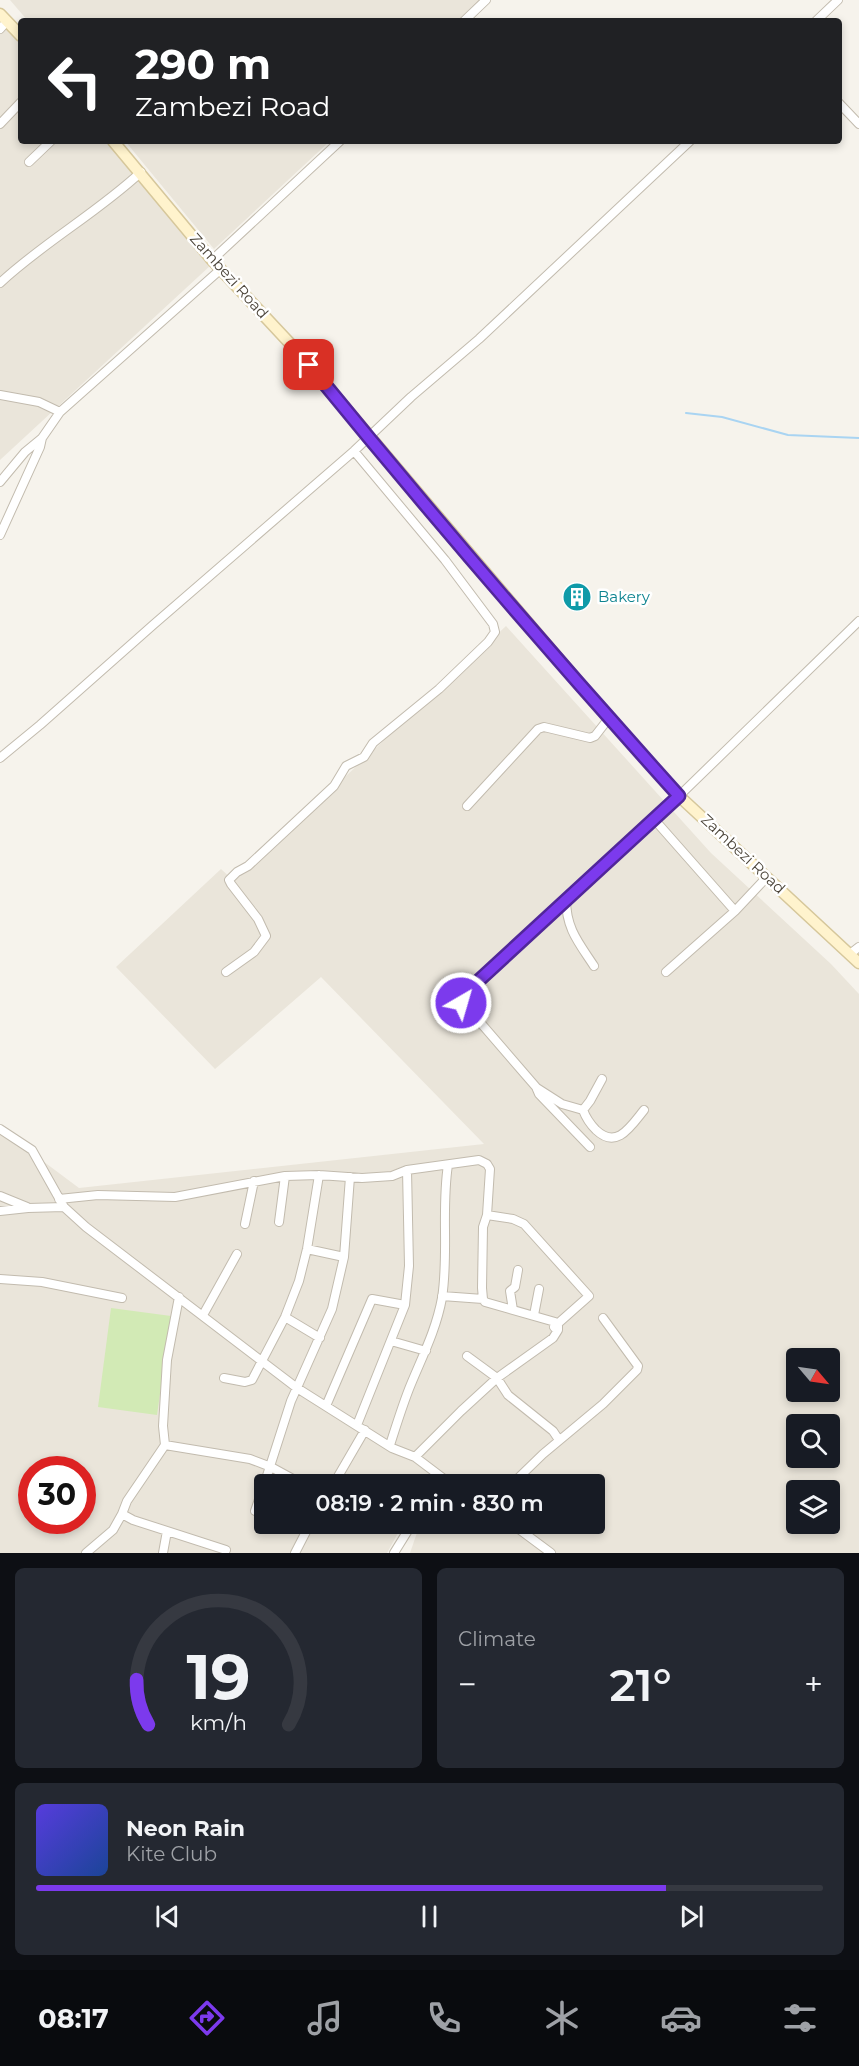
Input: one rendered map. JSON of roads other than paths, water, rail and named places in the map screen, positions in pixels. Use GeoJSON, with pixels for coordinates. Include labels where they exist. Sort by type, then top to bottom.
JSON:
{"type":"FeatureCollection","features":[{"type":"Feature","properties":{"kind":"main road"},"geometry":{"type":"LineString","coordinates":[[2,21],[18,34]]}},
{"type":"Feature","properties":{"kind":"main road","name":"Zambezi Road"},"geometry":{"type":"LineString","coordinates":[[116,144],[212,260],[297,351],[609,718],[679,796],[767,877],[855,951],[859,963]]}},
{"type":"Feature","properties":{"kind":"street"},"geometry":{"type":"LineString","coordinates":[[467,18],[486,0]]}},
{"type":"Feature","properties":{"kind":"street"},"geometry":{"type":"LineString","coordinates":[[819,18],[838,0]]}},
{"type":"Feature","properties":{"kind":"street"},"geometry":{"type":"LineString","coordinates":[[0,124],[18,105]]}},
{"type":"Feature","properties":{"kind":"street"},"geometry":{"type":"LineString","coordinates":[[842,106],[859,124]]}},
{"type":"Feature","properties":{"kind":"street"},"geometry":{"type":"LineString","coordinates":[[30,162],[48,144]]}},
{"type":"Feature","properties":{"kind":"street"},"geometry":{"type":"LineString","coordinates":[[212,260],[337,144]]}},
{"type":"Feature","properties":{"kind":"street"},"geometry":{"type":"LineString","coordinates":[[0,758],[354,451],[479,339],[687,144]]}},
{"type":"Feature","properties":{"kind":"street"},"geometry":{"type":"LineString","coordinates":[[0,283],[21,263],[93,212],[141,172]]}},
{"type":"Feature","properties":{"kind":"street"},"geometry":{"type":"LineString","coordinates":[[0,482],[30,447],[42,438],[60,412],[221,269]]}},
{"type":"Feature","properties":{"kind":"street"},"geometry":{"type":"LineString","coordinates":[[0,395],[39,402],[60,412]]}},
{"type":"Feature","properties":{"kind":"street"},"geometry":{"type":"LineString","coordinates":[[0,536],[42,438]]}},
{"type":"Feature","properties":{"kind":"street"},"geometry":{"type":"LineString","coordinates":[[226,972],[254,952],[266,936],[258,919],[231,884],[229,880],[232,876],[248,866],[334,786],[346,766],[364,757],[374,743],[439,689],[488,642],[495,632],[493,624],[468,590],[354,451]]}},
{"type":"Feature","properties":{"kind":"street"},"geometry":{"type":"LineString","coordinates":[[644,1110],[629,1128],[613,1139],[607,1138],[589,1123],[583,1110],[562,1104],[536,1087],[461,1003],[460,999],[679,796],[859,621]]}},
{"type":"Feature","properties":{"kind":"street"},"geometry":{"type":"LineString","coordinates":[[467,806],[538,729],[544,728],[591,738],[609,718]]}},
{"type":"Feature","properties":{"kind":"street"},"geometry":{"type":"LineString","coordinates":[[653,818],[735,911]]}},
{"type":"Feature","properties":{"kind":"street"},"geometry":{"type":"LineString","coordinates":[[666,972],[735,911],[767,877]]}},
{"type":"Feature","properties":{"kind":"street"},"geometry":{"type":"LineString","coordinates":[[566,899],[571,932],[594,966]]}},
{"type":"Feature","properties":{"kind":"street"},"geometry":{"type":"LineString","coordinates":[[583,1110],[591,1101],[602,1079]]}},
{"type":"Feature","properties":{"kind":"street"},"geometry":{"type":"LineString","coordinates":[[536,1087],[538,1094],[590,1147]]}},
{"type":"Feature","properties":{"kind":"street"},"geometry":{"type":"LineString","coordinates":[[0,1128],[32,1150],[64,1207],[86,1227],[297,1388],[390,1445],[415,1457],[436,1474]]}},
{"type":"Feature","properties":{"kind":"street"},"geometry":{"type":"LineString","coordinates":[[59,1199],[98,1195],[175,1197],[285,1176],[392,1176],[407,1170],[479,1160],[487,1164],[490,1169],[488,1215],[483,1227],[483,1299]]}},
{"type":"Feature","properties":{"kind":"street"},"geometry":{"type":"LineString","coordinates":[[390,1445],[410,1387],[426,1352],[442,1296],[445,1188],[448,1165]]}},
{"type":"Feature","properties":{"kind":"street"},"geometry":{"type":"LineString","coordinates":[[357,1425],[405,1305],[409,1266],[407,1170]]}},
{"type":"Feature","properties":{"kind":"street"},"geometry":{"type":"LineString","coordinates":[[224,1378],[249,1382],[255,1376],[285,1317],[299,1281],[307,1249],[319,1175]]}},
{"type":"Feature","properties":{"kind":"street"},"geometry":{"type":"LineString","coordinates":[[279,1221],[285,1176]]}},
{"type":"Feature","properties":{"kind":"street"},"geometry":{"type":"LineString","coordinates":[[268,1474],[286,1414],[332,1309],[344,1257],[350,1177]]}},
{"type":"Feature","properties":{"kind":"street"},"geometry":{"type":"LineString","coordinates":[[244,1224],[254,1181]]}},
{"type":"Feature","properties":{"kind":"street"},"geometry":{"type":"LineString","coordinates":[[0,1196],[28,1208]]}},
{"type":"Feature","properties":{"kind":"street"},"geometry":{"type":"LineString","coordinates":[[0,1211],[64,1207]]}},
{"type":"Feature","properties":{"kind":"street"},"geometry":{"type":"LineString","coordinates":[[488,1215],[513,1219],[524,1224],[589,1296],[554,1327]]}},
{"type":"Feature","properties":{"kind":"street"},"geometry":{"type":"LineString","coordinates":[[307,1249],[344,1257]]}},
{"type":"Feature","properties":{"kind":"street"},"geometry":{"type":"LineString","coordinates":[[203,1315],[237,1254]]}},
{"type":"Feature","properties":{"kind":"street"},"geometry":{"type":"LineString","coordinates":[[513,1310],[510,1292],[515,1287],[518,1270]]}},
{"type":"Feature","properties":{"kind":"street"},"geometry":{"type":"LineString","coordinates":[[0,1279],[42,1282],[122,1298]]}},
{"type":"Feature","properties":{"kind":"street"},"geometry":{"type":"LineString","coordinates":[[534,1315],[539,1289]]}},
{"type":"Feature","properties":{"kind":"street"},"geometry":{"type":"LineString","coordinates":[[442,1296],[483,1299],[485,1302],[555,1322],[554,1327]]}},
{"type":"Feature","properties":{"kind":"street"},"geometry":{"type":"LineString","coordinates":[[86,1553],[118,1524],[127,1501],[165,1445],[167,1359],[179,1297]]}},
{"type":"Feature","properties":{"kind":"street"},"geometry":{"type":"LineString","coordinates":[[326,1406],[372,1299],[405,1305]]}},
{"type":"Feature","properties":{"kind":"street"},"geometry":{"type":"LineString","coordinates":[[285,1317],[320,1338]]}},
{"type":"Feature","properties":{"kind":"street"},"geometry":{"type":"LineString","coordinates":[[523,1474],[603,1404],[637,1370],[638,1366],[603,1318]]}},
{"type":"Feature","properties":{"kind":"street"},"geometry":{"type":"LineString","coordinates":[[415,1457],[497,1378],[553,1338],[558,1330],[558,1326],[554,1327]]}},
{"type":"Feature","properties":{"kind":"street"},"geometry":{"type":"LineString","coordinates":[[391,1341],[426,1352]]}},
{"type":"Feature","properties":{"kind":"street"},"geometry":{"type":"LineString","coordinates":[[467,1356],[497,1378],[508,1395],[553,1431],[559,1440]]}},
{"type":"Feature","properties":{"kind":"street"},"geometry":{"type":"LineString","coordinates":[[339,1474],[365,1430]]}},
{"type":"Feature","properties":{"kind":"street"},"geometry":{"type":"LineString","coordinates":[[165,1445],[250,1459],[284,1474]]}},
{"type":"Feature","properties":{"kind":"street"},"geometry":{"type":"LineString","coordinates":[[122,1514],[133,1520],[226,1550]]}},
{"type":"Feature","properties":{"kind":"street"},"geometry":{"type":"LineString","coordinates":[[163,1553],[168,1532]]}},
{"type":"Feature","properties":{"kind":"street"},"geometry":{"type":"LineString","coordinates":[[295,1553],[305,1534]]}},
{"type":"Feature","properties":{"kind":"street"},"geometry":{"type":"LineString","coordinates":[[394,1553],[406,1534]]}},
{"type":"Feature","properties":{"kind":"street"},"geometry":{"type":"LineString","coordinates":[[525,1534],[551,1553]]}},
{"type":"Feature","properties":{"kind":"waterway"},"geometry":{"type":"LineString","coordinates":[[686,413],[722,417],[788,435],[859,438]]}},
{"type":"Feature","properties":{"kind":"place","name":"Bakery"},"geometry":{"type":"Point","coordinates":[577,597]}}]}
